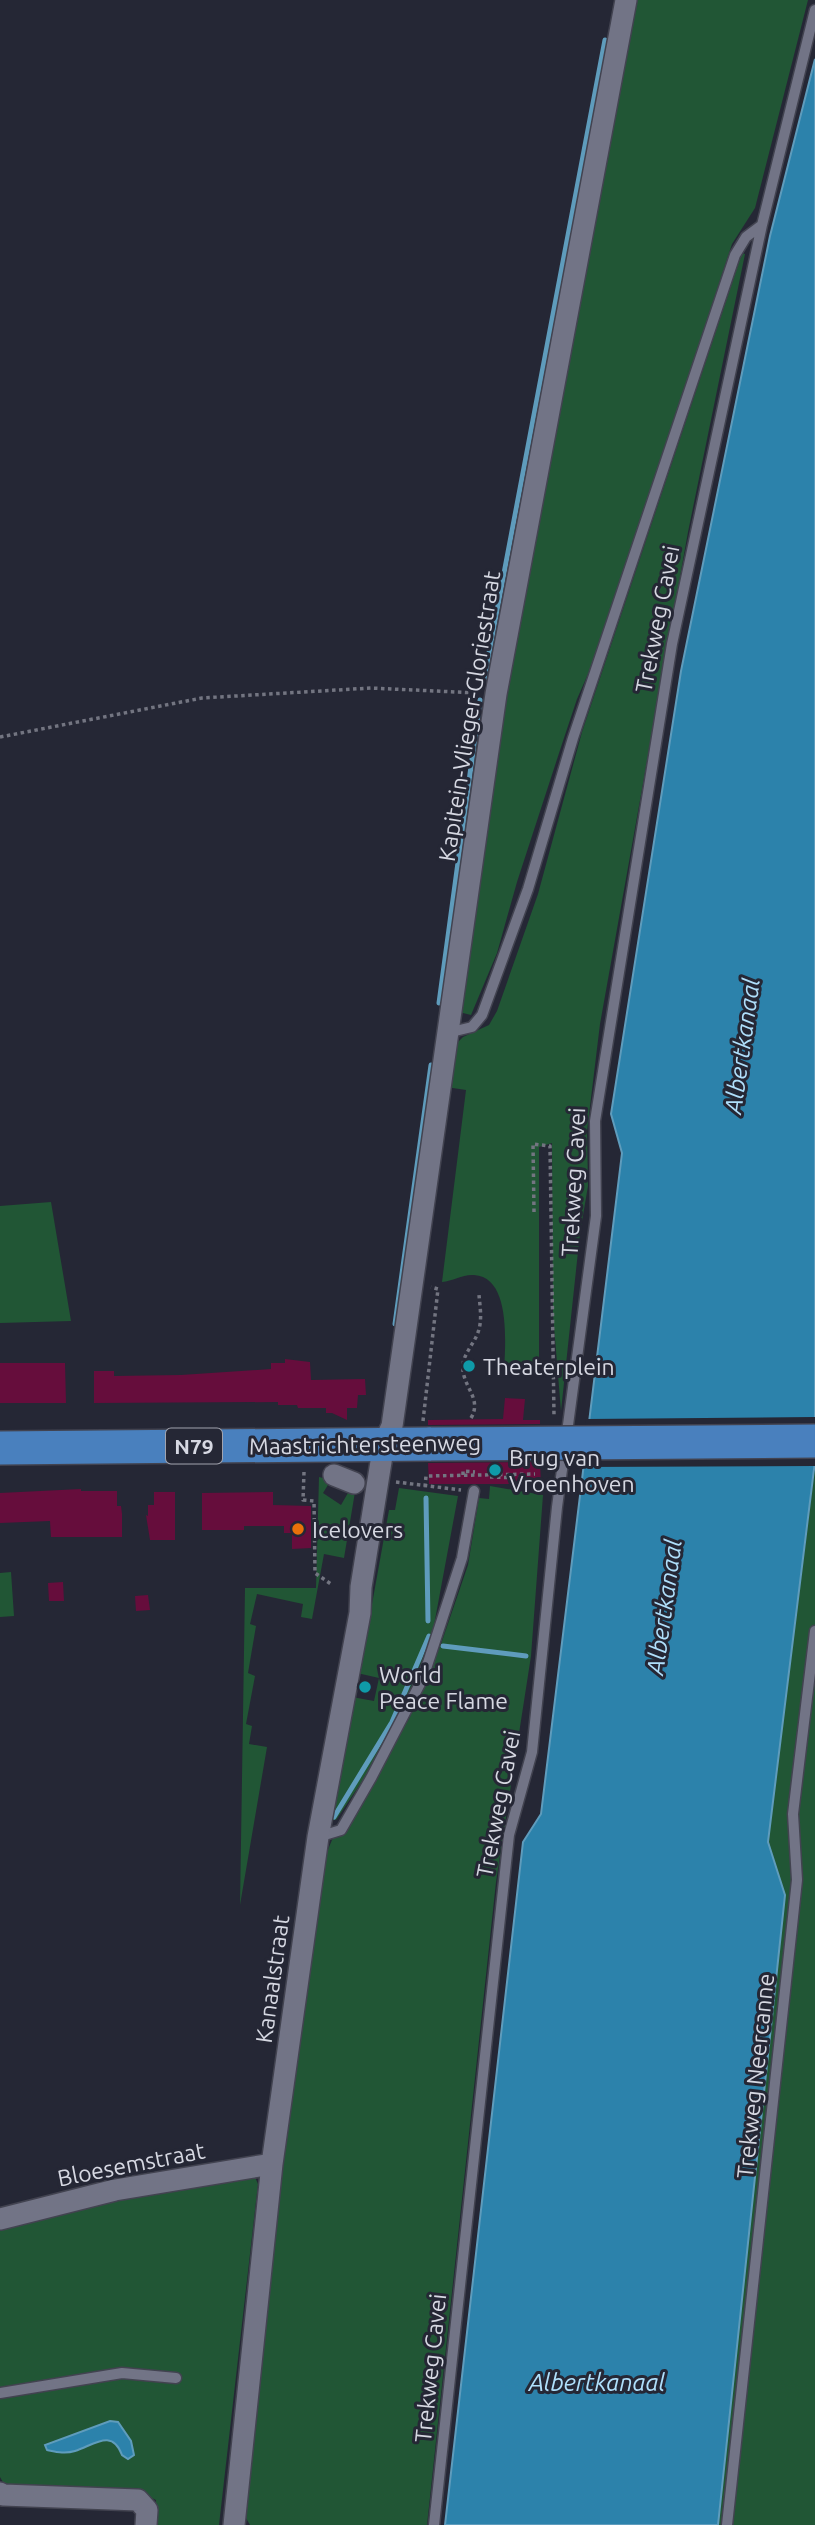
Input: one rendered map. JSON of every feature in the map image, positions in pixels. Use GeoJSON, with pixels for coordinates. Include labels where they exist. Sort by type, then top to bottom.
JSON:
{"type":"FeatureCollection","features":[{"type":"Feature","properties":{"kind":"main road","name":"Maastrichtersteenweg"},"geometry":{"type":"LineString","coordinates":[[0,1448],[384,1443],[427,1435],[815,1441]]}},
{"type":"Feature","properties":{"kind":"street","name":"Kapitein-Vlieger-Gloriestraat"},"geometry":{"type":"LineString","coordinates":[[384,1443],[392,1426],[496,694],[626,0]]}},
{"type":"Feature","properties":{"kind":"street","name":"Kanaalstraat"},"geometry":{"type":"LineString","coordinates":[[235,2524],[272,2164],[318,1837],[359,1613],[384,1443]]}},
{"type":"Feature","properties":{"kind":"street","name":"Bloesemstraat"},"geometry":{"type":"LineString","coordinates":[[0,2219],[114,2190],[272,2164]]}},
{"type":"Feature","properties":{"kind":"street"},"geometry":{"type":"LineString","coordinates":[[0,2493],[138,2500],[147,2510],[146,2525]]}},
{"type":"Feature","properties":{"kind":"lane","name":"Trekweg Cavei"},"geometry":{"type":"LineString","coordinates":[[434,2525],[509,1835],[532,1752],[557,1507],[596,1216],[594,1121],[672,644],[762,225],[815,10]]}},
{"type":"Feature","properties":{"kind":"lane"},"geometry":{"type":"LineString","coordinates":[[447,1033],[472,1027],[482,1015],[528,889],[573,738],[736,255],[746,237],[762,225]]}},
{"type":"Feature","properties":{"kind":"lane"},"geometry":{"type":"LineString","coordinates":[[318,1837],[341,1830],[423,1678],[462,1558],[465,1490]]}},
{"type":"Feature","properties":{"kind":"lane","name":"Trekweg Neercanne"},"geometry":{"type":"LineString","coordinates":[[727,2525],[797,1880],[793,1814],[815,1631]]}},
{"type":"Feature","properties":{"kind":"lane"},"geometry":{"type":"LineString","coordinates":[[0,2393],[122,2373],[176,2378]]}},
{"type":"Feature","properties":{"kind":"path"},"geometry":{"type":"LineString","coordinates":[[0,737],[202,698],[371,688],[496,694]]}},
{"type":"Feature","properties":{"kind":"path"},"geometry":{"type":"LineString","coordinates":[[534,1212],[533,1144],[550,1146],[554,1421],[569,1422]]}},
{"type":"Feature","properties":{"kind":"path"},"geometry":{"type":"LineString","coordinates":[[427,1435],[438,1289],[429,1287]]}},
{"type":"Feature","properties":{"kind":"path"},"geometry":{"type":"LineString","coordinates":[[468,1423],[475,1410],[475,1403],[463,1368],[467,1353],[480,1328],[479,1295]]}},
{"type":"Feature","properties":{"kind":"path"},"geometry":{"type":"LineString","coordinates":[[397,1482],[465,1490],[463,1471],[475,1472]]}},
{"type":"Feature","properties":{"kind":"path"},"geometry":{"type":"LineString","coordinates":[[331,1584],[315,1573],[314,1501],[303,1500],[303,1472],[344,1479]]}},
{"type":"Feature","properties":{"kind":"path"},"geometry":{"type":"LineString","coordinates":[[454,1477],[522,1478]]}},
{"type":"Feature","properties":{"kind":"green space"},"geometry":{"type":"Polygon","coordinates":[[[633,0],[808,0],[755,208],[732,244],[599,649],[577,699],[562,744],[497,953],[471,1015],[455,1011],[504,668],[633,0]]]}},
{"type":"Feature","properties":{"kind":"green space"},"geometry":{"type":"Polygon","coordinates":[[[742,253],[745,254],[688,532],[600,1024],[587,1131],[588,1186],[580,1233],[561,1411],[553,1314],[552,1143],[539,1147],[539,1372],[536,1375],[521,1367],[504,1373],[504,1315],[495,1288],[486,1279],[474,1275],[442,1282],[466,1090],[446,1087],[454,1046],[463,1037],[489,1025],[497,1011],[538,894],[582,732],[742,253]]]}},
{"type":"Feature","properties":{"kind":"green space"},"geometry":{"type":"Polygon","coordinates":[[[51,1202],[71,1321],[0,1323],[0,1206],[51,1202]]]}},
{"type":"Feature","properties":{"kind":"green space"},"geometry":{"type":"Polygon","coordinates":[[[815,1466],[815,2525],[718,2525],[785,1895],[768,1842],[815,1466]]]}},
{"type":"Feature","properties":{"kind":"green space"},"geometry":{"type":"Polygon","coordinates":[[[319,1477],[331,1480],[323,1493],[341,1505],[352,1486],[356,1486],[344,1558],[324,1554],[312,1619],[301,1617],[303,1604],[257,1594],[250,1624],[256,1626],[248,1673],[255,1676],[246,1724],[252,1726],[249,1744],[267,1747],[240,1905],[245,1588],[316,1588],[319,1477]]]}},
{"type":"Feature","properties":{"kind":"green space"},"geometry":{"type":"Polygon","coordinates":[[[490,1486],[543,1495],[531,1656],[496,1882],[427,2525],[250,2525],[241,2509],[250,2398],[322,1864],[343,1821],[409,1719],[441,1644],[468,1565],[479,1498],[489,1499],[490,1486]]]}},
{"type":"Feature","properties":{"kind":"green space"},"geometry":{"type":"Polygon","coordinates":[[[399,1488],[458,1496],[432,1636],[396,1723],[369,1771],[336,1820],[331,1820],[352,1697],[374,1701],[379,1678],[357,1673],[361,1665],[389,1510],[395,1510],[399,1488]]]}},
{"type":"Feature","properties":{"kind":"green space"},"geometry":{"type":"Polygon","coordinates":[[[11,1572],[14,1616],[0,1617],[0,1573],[11,1572]]]}},
{"type":"Feature","properties":{"kind":"green space"},"geometry":{"type":"Polygon","coordinates":[[[236,2171],[253,2173],[258,2184],[219,2525],[156,2525],[156,2500],[138,2492],[5,2486],[0,2477],[0,2225],[236,2171]]]}},
{"type":"Feature","properties":{"kind":"water","name":"Albertkanaal"},"geometry":{"type":"Polygon","coordinates":[[[815,59],[815,1461],[768,1842],[785,1895],[718,2525],[445,2525],[523,1842],[541,1814],[622,1153],[611,1114],[681,671],[770,236],[815,59]]]}},
{"type":"Feature","properties":{"kind":"water"},"geometry":{"type":"Polygon","coordinates":[[[110,2421],[118,2422],[131,2441],[134,2455],[128,2459],[108,2440],[71,2452],[47,2450],[45,2445],[110,2421]]]}},
{"type":"Feature","properties":{"kind":"pier"},"geometry":{"type":"Polygon","coordinates":[[[815,1417],[815,1466],[580,1467],[586,1419],[815,1417]]]}},
{"type":"Feature","properties":{"kind":"building"},"geometry":{"type":"Polygon","coordinates":[[[285,1359],[310,1362],[311,1380],[365,1379],[366,1395],[358,1395],[357,1408],[347,1408],[347,1420],[326,1413],[326,1408],[298,1408],[297,1405],[278,1405],[278,1402],[94,1403],[94,1371],[114,1371],[114,1376],[181,1375],[271,1369],[271,1363],[285,1363],[285,1359]]]}},
{"type":"Feature","properties":{"kind":"building"},"geometry":{"type":"Polygon","coordinates":[[[0,1363],[65,1363],[66,1403],[0,1403],[0,1363]]]}},
{"type":"Feature","properties":{"kind":"building"},"geometry":{"type":"Polygon","coordinates":[[[505,1398],[525,1399],[523,1420],[540,1420],[540,1424],[428,1425],[428,1420],[503,1419],[505,1398]]]}},
{"type":"Feature","properties":{"kind":"building"},"geometry":{"type":"Polygon","coordinates":[[[540,1462],[541,1484],[429,1484],[428,1463],[540,1462]]]}},
{"type":"Feature","properties":{"kind":"building"},"geometry":{"type":"Polygon","coordinates":[[[81,1489],[117,1491],[117,1506],[121,1506],[122,1514],[122,1537],[51,1537],[50,1521],[0,1523],[0,1493],[81,1489]]]}},
{"type":"Feature","properties":{"kind":"building"},"geometry":{"type":"Polygon","coordinates":[[[154,1492],[175,1492],[175,1540],[150,1540],[146,1515],[148,1516],[148,1505],[154,1505],[154,1492]]]}},
{"type":"Feature","properties":{"kind":"building"},"geometry":{"type":"Polygon","coordinates":[[[273,1492],[273,1505],[311,1506],[311,1548],[292,1549],[292,1533],[284,1533],[284,1526],[202,1530],[202,1493],[273,1492]]]}},
{"type":"Feature","properties":{"kind":"building"},"geometry":{"type":"Polygon","coordinates":[[[63,1582],[64,1601],[49,1601],[48,1583],[63,1582]]]}},
{"type":"Feature","properties":{"kind":"building"},"geometry":{"type":"Polygon","coordinates":[[[148,1595],[150,1610],[136,1611],[135,1596],[148,1595]]]}},
{"type":"Feature","properties":{"kind":"waterway"},"geometry":{"type":"LineString","coordinates":[[484,679],[605,40]]}},
{"type":"Feature","properties":{"kind":"waterway"},"geometry":{"type":"LineString","coordinates":[[439,1003],[480,700]]}},
{"type":"Feature","properties":{"kind":"waterway"},"geometry":{"type":"LineString","coordinates":[[395,1324],[431,1065]]}},
{"type":"Feature","properties":{"kind":"waterway"},"geometry":{"type":"LineString","coordinates":[[426,1498],[428,1621]]}},
{"type":"Feature","properties":{"kind":"waterway"},"geometry":{"type":"LineString","coordinates":[[334,1817],[392,1722],[429,1636]]}},
{"type":"Feature","properties":{"kind":"waterway"},"geometry":{"type":"LineString","coordinates":[[443,1646],[526,1656]]}},
{"type":"Feature","properties":{"kind":"place","name":"Theaterplein"},"geometry":{"type":"Point","coordinates":[469,1366]}},
{"type":"Feature","properties":{"kind":"place","name":"Brug van Vroenhoven"},"geometry":{"type":"Point","coordinates":[495,1470]}},
{"type":"Feature","properties":{"kind":"place","name":"Icelovers"},"geometry":{"type":"Point","coordinates":[298,1529]}},
{"type":"Feature","properties":{"kind":"place","name":"World Peace Flame"},"geometry":{"type":"Point","coordinates":[365,1687]}}]}
